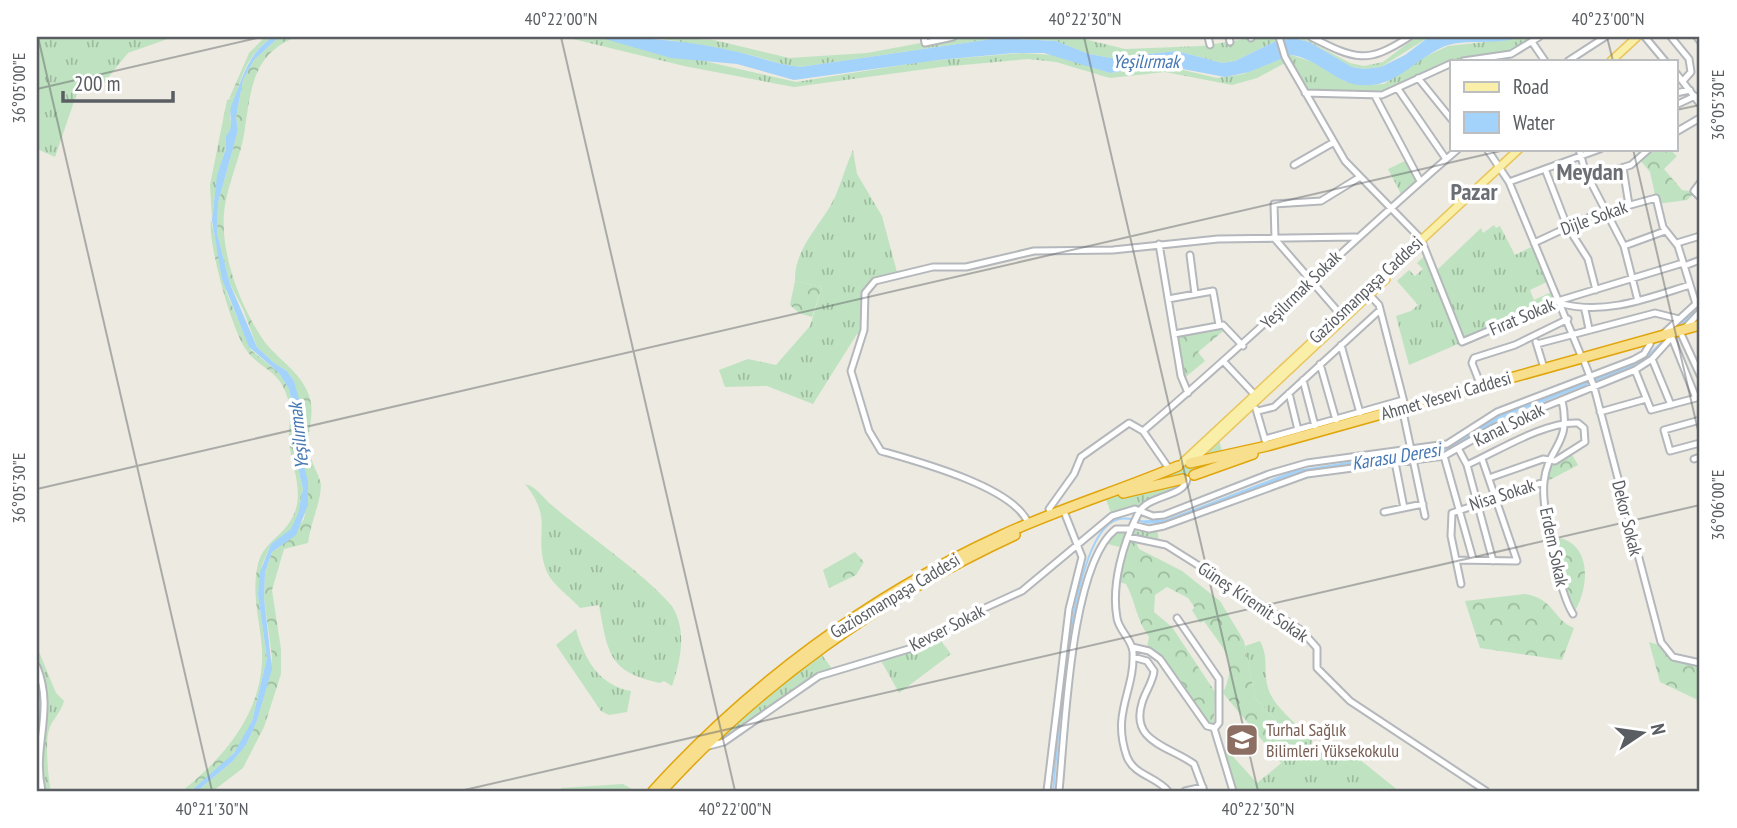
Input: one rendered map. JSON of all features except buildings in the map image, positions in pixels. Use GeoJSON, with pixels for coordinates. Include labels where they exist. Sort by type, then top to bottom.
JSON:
{"type":"FeatureCollection","features":[{"type":"Feature","properties":{"kind":"highway","name":"Ahmet Yesevi Caddesi"},"geometry":{"type":"LineString","coordinates":[[1656,341],[1700,325]]}},
{"type":"Feature","properties":{"kind":"highway","name":"Ahmet Yesevi Caddesi"},"geometry":{"type":"LineString","coordinates":[[1180,465],[1544,368],[1700,330]]}},
{"type":"Feature","properties":{"kind":"highway","name":"Ahmet Yesevi Caddesi"},"geometry":{"type":"LineString","coordinates":[[1188,478],[1404,406],[1583,359]]}},
{"type":"Feature","properties":{"kind":"highway","name":"Gaziosmanpaşa Caddesi"},"geometry":{"type":"LineString","coordinates":[[653,791],[728,716],[825,638],[924,575],[1051,513],[1180,465]]}},
{"type":"Feature","properties":{"kind":"highway"},"geometry":{"type":"LineString","coordinates":[[1180,465],[1194,468],[1188,478],[1177,473],[1180,465]]}},
{"type":"Feature","properties":{"kind":"highway","name":"Gaziosmanpaşa Caddesi"},"geometry":{"type":"LineString","coordinates":[[662,791],[705,747],[787,676],[865,618],[978,553],[1065,514],[1121,494],[1188,478]]}},
{"type":"Feature","properties":{"kind":"main road"},"geometry":{"type":"LineString","coordinates":[[1614,60],[1641,37]]}},
{"type":"Feature","properties":{"kind":"main road","name":"Gaziosmanpaşa Caddesi"},"geometry":{"type":"LineString","coordinates":[[1180,465],[1252,404],[1520,150]]}},
{"type":"Feature","properties":{"kind":"main road","name":"Gaziosmanpaşa Caddesi"},"geometry":{"type":"LineString","coordinates":[[1180,465],[1340,314],[1367,293]]}},
{"type":"Feature","properties":{"kind":"street"},"geometry":{"type":"LineString","coordinates":[[924,37],[925,43],[953,37]]}},
{"type":"Feature","properties":{"kind":"street"},"geometry":{"type":"LineString","coordinates":[[1208,37],[1210,45]]}},
{"type":"Feature","properties":{"kind":"street"},"geometry":{"type":"LineString","coordinates":[[1311,37],[1321,39],[1341,51],[1373,56],[1387,52],[1409,37]]}},
{"type":"Feature","properties":{"kind":"street"},"geometry":{"type":"LineString","coordinates":[[1482,60],[1511,54],[1539,37]]}},
{"type":"Feature","properties":{"kind":"street"},"geometry":{"type":"LineString","coordinates":[[1570,60],[1605,37]]}},
{"type":"Feature","properties":{"kind":"street"},"geometry":{"type":"LineString","coordinates":[[1641,37],[1661,60]]}},
{"type":"Feature","properties":{"kind":"street"},"geometry":{"type":"LineString","coordinates":[[1671,37],[1690,64],[1691,72],[1683,81]]}},
{"type":"Feature","properties":{"kind":"street"},"geometry":{"type":"LineString","coordinates":[[1279,38],[1284,57],[1334,142],[1360,177],[1422,241]]}},
{"type":"Feature","properties":{"kind":"street"},"geometry":{"type":"LineString","coordinates":[[1532,42],[1544,60]]}},
{"type":"Feature","properties":{"kind":"street"},"geometry":{"type":"LineString","coordinates":[[1305,93],[1375,96],[1398,89],[1450,65]]}},
{"type":"Feature","properties":{"kind":"street"},"geometry":{"type":"LineString","coordinates":[[1678,75],[1700,104]]}},
{"type":"Feature","properties":{"kind":"street"},"geometry":{"type":"LineString","coordinates":[[1419,78],[1450,117]]}},
{"type":"Feature","properties":{"kind":"street"},"geometry":{"type":"LineString","coordinates":[[1398,89],[1446,159]]}},
{"type":"Feature","properties":{"kind":"street"},"geometry":{"type":"LineString","coordinates":[[1678,104],[1700,90]]}},
{"type":"Feature","properties":{"kind":"street"},"geometry":{"type":"LineString","coordinates":[[1678,93],[1693,93]]}},
{"type":"Feature","properties":{"kind":"street"},"geometry":{"type":"LineString","coordinates":[[1375,96],[1420,181]]}},
{"type":"Feature","properties":{"kind":"street"},"geometry":{"type":"LineString","coordinates":[[1678,131],[1700,118]]}},
{"type":"Feature","properties":{"kind":"street"},"geometry":{"type":"LineString","coordinates":[[1294,165],[1334,142]]}},
{"type":"Feature","properties":{"kind":"street","name":"Yeşilırmak Sokak"},"geometry":{"type":"LineString","coordinates":[[1143,430],[1225,363],[1356,237],[1457,150]]}},
{"type":"Feature","properties":{"kind":"street","name":"Dekor Sokak"},"geometry":{"type":"LineString","coordinates":[[1488,150],[1502,167],[1509,182],[1562,302],[1594,387],[1664,649],[1673,657],[1700,663]]}},
{"type":"Feature","properties":{"kind":"street"},"geometry":{"type":"LineString","coordinates":[[1589,178],[1636,163],[1648,150]]}},
{"type":"Feature","properties":{"kind":"street"},"geometry":{"type":"LineString","coordinates":[[1509,182],[1545,169],[1579,152],[1589,178],[1624,246],[1645,315]]}},
{"type":"Feature","properties":{"kind":"street"},"geometry":{"type":"LineString","coordinates":[[1623,168],[1629,205]]}},
{"type":"Feature","properties":{"kind":"street"},"geometry":{"type":"LineString","coordinates":[[1545,169],[1567,226],[1588,259],[1597,290]]}},
{"type":"Feature","properties":{"kind":"street"},"geometry":{"type":"LineString","coordinates":[[1340,314],[1275,239],[1275,204],[1321,201],[1360,177]]}},
{"type":"Feature","properties":{"kind":"street"},"geometry":{"type":"LineString","coordinates":[[1700,183],[1694,191],[1700,197]]}},
{"type":"Feature","properties":{"kind":"street","name":"Dijle Sokak"},"geometry":{"type":"LineString","coordinates":[[1534,243],[1605,211],[1656,198],[1665,231]]}},
{"type":"Feature","properties":{"kind":"street"},"geometry":{"type":"LineString","coordinates":[[1138,512],[1153,516],[1164,515],[1283,470],[1447,444],[1497,412],[1637,358],[1698,302],[1677,243],[1665,231],[1624,246]]}},
{"type":"Feature","properties":{"kind":"street"},"geometry":{"type":"LineString","coordinates":[[1677,243],[1700,236]]}},
{"type":"Feature","properties":{"kind":"street"},"geometry":{"type":"LineString","coordinates":[[1028,523],[1025,516],[1011,505],[978,485],[944,470],[881,451],[869,431],[851,371],[864,330],[867,289],[880,280],[936,267],[960,268],[1034,251],[1105,250],[1218,239],[1356,237]]}},
{"type":"Feature","properties":{"kind":"street","name":"Fırat Sokak"},"geometry":{"type":"LineString","coordinates":[[1422,241],[1462,342],[1562,302],[1700,260]]}},
{"type":"Feature","properties":{"kind":"street"},"geometry":{"type":"LineString","coordinates":[[1159,244],[1181,376],[1188,393]]}},
{"type":"Feature","properties":{"kind":"street"},"geometry":{"type":"LineString","coordinates":[[1190,255],[1195,294]]}},
{"type":"Feature","properties":{"kind":"street"},"geometry":{"type":"LineString","coordinates":[[1562,302],[1585,310],[1640,301],[1690,285]]}},
{"type":"Feature","properties":{"kind":"street"},"geometry":{"type":"LineString","coordinates":[[1168,299],[1213,291],[1219,325]]}},
{"type":"Feature","properties":{"kind":"street"},"geometry":{"type":"LineString","coordinates":[[1367,293],[1380,310],[1404,406],[1425,516]]}},
{"type":"Feature","properties":{"kind":"street"},"geometry":{"type":"LineString","coordinates":[[1258,411],[1274,407],[1380,310]]}},
{"type":"Feature","properties":{"kind":"street"},"geometry":{"type":"LineString","coordinates":[[1585,310],[1589,329]]}},
{"type":"Feature","properties":{"kind":"street","name":"Kanal Sokak"},"geometry":{"type":"LineString","coordinates":[[1133,526],[1160,528],[1307,474],[1444,456],[1459,450],[1495,427],[1635,370],[1652,359],[1700,312]]}},
{"type":"Feature","properties":{"kind":"street"},"geometry":{"type":"LineString","coordinates":[[1537,344],[1655,313],[1679,319]]}},
{"type":"Feature","properties":{"kind":"street"},"geometry":{"type":"LineString","coordinates":[[1481,386],[1472,363],[1474,358],[1515,345],[1569,319]]}},
{"type":"Feature","properties":{"kind":"street"},"geometry":{"type":"LineString","coordinates":[[1174,334],[1219,325],[1227,328],[1243,346]]}},
{"type":"Feature","properties":{"kind":"street"},"geometry":{"type":"LineString","coordinates":[[1535,335],[1544,368]]}},
{"type":"Feature","properties":{"kind":"street"},"geometry":{"type":"LineString","coordinates":[[1677,335],[1700,374]]}},
{"type":"Feature","properties":{"kind":"street"},"geometry":{"type":"LineString","coordinates":[[1635,370],[1651,410],[1698,397],[1677,335]]}},
{"type":"Feature","properties":{"kind":"street"},"geometry":{"type":"LineString","coordinates":[[1341,345],[1360,414]]}},
{"type":"Feature","properties":{"kind":"street"},"geometry":{"type":"LineString","coordinates":[[1652,359],[1671,405]]}},
{"type":"Feature","properties":{"kind":"street"},"geometry":{"type":"LineString","coordinates":[[1225,363],[1254,394]]}},
{"type":"Feature","properties":{"kind":"street"},"geometry":{"type":"LineString","coordinates":[[1320,364],[1336,420]]}},
{"type":"Feature","properties":{"kind":"street"},"geometry":{"type":"LineString","coordinates":[[1303,380],[1315,426]]}},
{"type":"Feature","properties":{"kind":"street"},"geometry":{"type":"LineString","coordinates":[[1289,393],[1298,430]]}},
{"type":"Feature","properties":{"kind":"street"},"geometry":{"type":"LineString","coordinates":[[1600,412],[1646,399]]}},
{"type":"Feature","properties":{"kind":"street"},"geometry":{"type":"LineString","coordinates":[[1562,400],[1566,423]]}},
{"type":"Feature","properties":{"kind":"street"},"geometry":{"type":"LineString","coordinates":[[1252,404],[1258,411],[1266,442],[1336,420],[1404,406]]}},
{"type":"Feature","properties":{"kind":"street"},"geometry":{"type":"LineString","coordinates":[[1700,420],[1664,430],[1670,451],[1700,443]]}},
{"type":"Feature","properties":{"kind":"street"},"geometry":{"type":"LineString","coordinates":[[1051,513],[1049,509],[1085,453],[1129,423],[1143,430],[1180,465]]}},
{"type":"Feature","properties":{"kind":"street"},"geometry":{"type":"LineString","coordinates":[[1468,465],[1507,445],[1566,423],[1580,424],[1586,439],[1571,453],[1555,461],[1543,459],[1489,478]]}},
{"type":"Feature","properties":{"kind":"street","name":"Erdem Sokak"},"geometry":{"type":"LineString","coordinates":[[1566,423],[1544,482],[1546,514],[1564,595],[1573,614]]}},
{"type":"Feature","properties":{"kind":"street"},"geometry":{"type":"LineString","coordinates":[[1459,450],[1468,465],[1493,561]]}},
{"type":"Feature","properties":{"kind":"street"},"geometry":{"type":"LineString","coordinates":[[1444,456],[1473,559]]}},
{"type":"Feature","properties":{"kind":"street"},"geometry":{"type":"LineString","coordinates":[[1456,560],[1517,561],[1482,459]]}},
{"type":"Feature","properties":{"kind":"street"},"geometry":{"type":"LineString","coordinates":[[1395,462],[1404,508]]}},
{"type":"Feature","properties":{"kind":"street"},"geometry":{"type":"LineString","coordinates":[[1168,791],[1134,768],[1127,757],[1120,723],[1133,657],[1132,647],[1116,616],[1120,564],[1138,512],[1149,500],[1181,489],[1188,478]]}},
{"type":"Feature","properties":{"kind":"street","name":"Nisa Sokak"},"geometry":{"type":"LineString","coordinates":[[1461,584],[1450,518],[1459,509],[1544,482]]}},
{"type":"Feature","properties":{"kind":"street"},"geometry":{"type":"LineString","coordinates":[[1384,512],[1423,504]]}},
{"type":"Feature","properties":{"kind":"street","name":"Kevser Sokak"},"geometry":{"type":"LineString","coordinates":[[705,747],[724,742],[824,673],[912,648],[951,623],[1018,593],[1112,516],[1125,510],[1138,512]]}},
{"type":"Feature","properties":{"kind":"street"},"geometry":{"type":"LineString","coordinates":[[1047,791],[1069,609],[1081,561],[1078,544],[1065,514]]}},
{"type":"Feature","properties":{"kind":"street"},"geometry":{"type":"LineString","coordinates":[[1059,791],[1076,633],[1086,585],[1098,552],[1107,537],[1116,529],[1133,526]]}},
{"type":"Feature","properties":{"kind":"street","name":"Güneş Kiremit Sokak"},"geometry":{"type":"LineString","coordinates":[[1128,537],[1166,545],[1301,630],[1317,648],[1315,665],[1350,701],[1486,791]]}},
{"type":"Feature","properties":{"kind":"street"},"geometry":{"type":"LineString","coordinates":[[1177,618],[1219,679],[1219,723],[1214,728]]}},
{"type":"Feature","properties":{"kind":"street"},"geometry":{"type":"LineString","coordinates":[[1132,647],[1156,656],[1207,726],[1214,728]]}},
{"type":"Feature","properties":{"kind":"street"},"geometry":{"type":"LineString","coordinates":[[1133,657],[1147,662],[1154,671],[1140,715],[1144,733],[1153,742],[1194,764],[1203,789],[1185,791]]}},
{"type":"Feature","properties":{"kind":"street"},"geometry":{"type":"LineString","coordinates":[[37,667],[46,703],[39,753],[42,791]]}},
{"type":"Feature","properties":{"kind":"street"},"geometry":{"type":"LineString","coordinates":[[1214,728],[1233,791]]}},
{"type":"Feature","properties":{"kind":"green space"},"geometry":{"type":"Polygon","coordinates":[[[37,37],[173,37],[128,53],[98,90],[83,85],[79,87],[55,157],[37,149],[37,37]]]}},
{"type":"Feature","properties":{"kind":"green space"},"geometry":{"type":"Polygon","coordinates":[[[265,37],[274,37],[253,55],[244,71],[236,97],[229,99],[249,53],[265,37]]]}},
{"type":"Feature","properties":{"kind":"green space"},"geometry":{"type":"Polygon","coordinates":[[[279,37],[296,37],[271,53],[252,86],[241,146],[226,200],[224,236],[232,274],[246,310],[264,341],[296,374],[307,390],[312,410],[308,447],[321,486],[308,543],[284,549],[272,590],[281,649],[281,674],[264,727],[243,768],[213,791],[197,791],[232,762],[246,745],[257,721],[270,675],[272,657],[264,598],[265,574],[272,552],[291,538],[304,519],[308,494],[299,449],[301,416],[294,381],[287,371],[257,347],[243,309],[230,284],[217,233],[218,203],[238,130],[236,117],[243,80],[253,61],[279,37]]]}},
{"type":"Feature","properties":{"kind":"green space"},"geometry":{"type":"Polygon","coordinates":[[[565,37],[613,39],[662,55],[700,60],[796,82],[927,61],[1022,53],[1053,55],[1110,73],[1162,65],[1217,78],[1243,74],[1291,55],[1313,62],[1344,81],[1367,85],[1384,84],[1420,59],[1448,46],[1534,37],[1506,53],[1441,63],[1384,92],[1304,90],[1287,62],[1257,78],[1232,85],[1165,72],[1110,78],[1056,62],[1028,59],[941,67],[794,87],[684,66],[565,37]]]}},
{"type":"Feature","properties":{"kind":"green space"},"geometry":{"type":"Polygon","coordinates":[[[645,37],[714,40],[789,58],[867,53],[953,37],[1076,37],[1125,49],[1202,46],[1258,37],[1301,37],[1350,63],[1364,66],[1383,62],[1416,37],[1429,37],[1381,67],[1364,69],[1352,67],[1309,42],[1293,38],[1274,42],[1235,61],[1222,63],[1177,51],[1111,58],[1089,54],[1056,41],[999,38],[800,67],[714,47],[645,37]]]}},
{"type":"Feature","properties":{"kind":"green space"},"geometry":{"type":"Polygon","coordinates":[[[236,97],[230,114],[232,126],[217,184],[212,220],[210,185],[227,100],[236,97]]]}},
{"type":"Feature","properties":{"kind":"green space"},"geometry":{"type":"Polygon","coordinates":[[[853,150],[857,174],[882,216],[898,276],[875,281],[867,289],[862,337],[857,334],[813,404],[767,386],[725,387],[719,370],[748,359],[776,365],[810,326],[822,287],[795,281],[796,269],[804,247],[835,197],[853,150]]]}},
{"type":"Feature","properties":{"kind":"green space"},"geometry":{"type":"Polygon","coordinates":[[[1648,150],[1674,150],[1677,156],[1664,169],[1682,190],[1695,192],[1687,200],[1657,204],[1650,172],[1640,160],[1648,150]]]}},
{"type":"Feature","properties":{"kind":"green space"},"geometry":{"type":"Polygon","coordinates":[[[1409,159],[1420,181],[1402,196],[1388,169],[1409,159]]]}},
{"type":"Feature","properties":{"kind":"green space"},"geometry":{"type":"Polygon","coordinates":[[[211,219],[227,294],[251,350],[279,373],[289,389],[293,408],[293,446],[303,489],[298,515],[291,530],[271,544],[262,565],[258,595],[267,658],[252,721],[241,744],[228,759],[195,788],[182,791],[227,747],[250,712],[261,671],[262,649],[256,596],[258,564],[267,546],[295,513],[298,492],[290,450],[290,408],[286,392],[276,377],[247,351],[234,325],[217,265],[211,219]]]}},
{"type":"Feature","properties":{"kind":"green space"},"geometry":{"type":"Polygon","coordinates":[[[1494,225],[1496,228],[1500,226],[1515,255],[1535,245],[1551,280],[1530,290],[1534,300],[1556,290],[1561,300],[1409,365],[1396,316],[1411,311],[1418,305],[1397,281],[1409,270],[1415,276],[1423,269],[1417,263],[1427,253],[1435,272],[1481,228],[1483,233],[1494,225]]]}},
{"type":"Feature","properties":{"kind":"green space"},"geometry":{"type":"Polygon","coordinates":[[[795,281],[822,287],[812,317],[799,313],[790,305],[795,281]]]}},
{"type":"Feature","properties":{"kind":"green space"},"geometry":{"type":"Polygon","coordinates":[[[1218,325],[1227,328],[1198,352],[1205,361],[1182,380],[1174,334],[1218,325]]]}},
{"type":"Feature","properties":{"kind":"green space"},"geometry":{"type":"Polygon","coordinates":[[[1218,436],[1223,455],[1246,451],[1188,479],[1188,482],[1140,510],[1112,516],[1106,499],[1178,467],[1218,436]]]}},
{"type":"Feature","properties":{"kind":"green space"},"geometry":{"type":"Polygon","coordinates":[[[1571,453],[1578,465],[1544,483],[1551,459],[1555,461],[1571,453]]]}},
{"type":"Feature","properties":{"kind":"green space"},"geometry":{"type":"Polygon","coordinates":[[[525,484],[537,490],[550,504],[630,567],[672,606],[680,625],[681,645],[672,686],[664,681],[660,683],[630,673],[621,666],[609,648],[599,605],[580,608],[551,579],[542,555],[539,507],[525,484]]]}},
{"type":"Feature","properties":{"kind":"green space"},"geometry":{"type":"Polygon","coordinates":[[[1133,525],[1157,528],[1159,542],[1128,537],[1124,548],[1103,543],[1112,532],[1131,529],[1133,525]]]}},
{"type":"Feature","properties":{"kind":"green space"},"geometry":{"type":"Polygon","coordinates":[[[1128,537],[1134,538],[1139,549],[1182,571],[1220,601],[1244,641],[1255,698],[1301,747],[1281,763],[1223,693],[1228,681],[1227,655],[1204,621],[1200,623],[1188,598],[1167,587],[1155,595],[1154,612],[1172,627],[1215,692],[1214,724],[1210,725],[1166,662],[1147,647],[1149,637],[1141,624],[1126,584],[1118,582],[1128,537]]]}},
{"type":"Feature","properties":{"kind":"green space"},"geometry":{"type":"Polygon","coordinates":[[[1560,538],[1571,543],[1578,551],[1585,571],[1582,594],[1573,614],[1552,539],[1560,538]]]}},
{"type":"Feature","properties":{"kind":"green space"},"geometry":{"type":"Polygon","coordinates":[[[855,552],[864,562],[856,575],[829,588],[823,570],[855,552]]]}},
{"type":"Feature","properties":{"kind":"green space"},"geometry":{"type":"Polygon","coordinates":[[[1525,594],[1542,600],[1574,628],[1562,660],[1480,648],[1465,601],[1525,594]]]}},
{"type":"Feature","properties":{"kind":"green space"},"geometry":{"type":"Polygon","coordinates":[[[576,629],[583,650],[594,669],[610,683],[631,691],[627,712],[609,715],[601,711],[556,645],[576,629]]]}},
{"type":"Feature","properties":{"kind":"green space"},"geometry":{"type":"Polygon","coordinates":[[[935,633],[951,654],[899,693],[879,657],[906,650],[935,633]]]}},
{"type":"Feature","properties":{"kind":"green space"},"geometry":{"type":"Polygon","coordinates":[[[1260,641],[1271,695],[1287,715],[1312,738],[1311,752],[1335,751],[1359,759],[1399,791],[1233,791],[1218,749],[1227,750],[1257,783],[1301,747],[1255,698],[1245,646],[1260,641]]]}},
{"type":"Feature","properties":{"kind":"green space"},"geometry":{"type":"Polygon","coordinates":[[[1649,642],[1662,646],[1668,653],[1700,663],[1700,701],[1660,682],[1649,642]]]}},
{"type":"Feature","properties":{"kind":"green space"},"geometry":{"type":"Polygon","coordinates":[[[37,647],[56,693],[64,701],[50,726],[48,736],[47,760],[51,791],[37,791],[37,647]]]}},
{"type":"Feature","properties":{"kind":"green space"},"geometry":{"type":"Polygon","coordinates":[[[819,651],[833,670],[824,673],[713,746],[732,721],[819,651]]]}},
{"type":"Feature","properties":{"kind":"green space"},"geometry":{"type":"Polygon","coordinates":[[[623,784],[635,791],[562,791],[561,788],[623,784]]]}},
{"type":"Feature","properties":{"kind":"water","name":"Yeşilırmak"},"geometry":{"type":"Polygon","coordinates":[[[274,37],[279,37],[254,60],[243,80],[236,117],[238,130],[218,203],[217,233],[230,284],[257,347],[287,371],[294,381],[300,403],[299,449],[308,481],[308,505],[296,535],[272,552],[265,573],[264,598],[272,669],[257,721],[246,745],[232,762],[197,791],[191,791],[234,753],[252,721],[267,658],[258,595],[260,572],[271,544],[291,529],[298,514],[303,489],[293,446],[293,408],[289,389],[279,373],[249,347],[222,279],[212,220],[217,176],[231,124],[232,104],[251,59],[274,37]]]}},
{"type":"Feature","properties":{"kind":"water","name":"Yeşilırmak"},"geometry":{"type":"Polygon","coordinates":[[[598,37],[686,42],[800,67],[999,38],[1056,41],[1089,54],[1111,58],[1177,51],[1222,63],[1235,61],[1274,42],[1293,38],[1309,42],[1352,67],[1364,69],[1381,67],[1405,55],[1429,37],[1520,37],[1445,46],[1394,78],[1372,85],[1359,85],[1291,55],[1249,72],[1225,77],[1162,65],[1110,73],[1044,53],[1014,53],[938,60],[794,80],[737,64],[671,58],[598,37]]]}},
{"type":"Feature","properties":{"kind":"waterway","name":"Karasu Deresi"},"geometry":{"type":"LineString","coordinates":[[1675,330],[1700,306]]}},
{"type":"Feature","properties":{"kind":"waterway","name":"Karasu Deresi"},"geometry":{"type":"LineString","coordinates":[[1145,522],[1167,521],[1295,472],[1449,448],[1500,417],[1633,365],[1650,355],[1667,338]]}},
{"type":"Feature","properties":{"kind":"waterway"},"geometry":{"type":"LineString","coordinates":[[1053,791],[1068,649],[1084,572],[1095,543],[1109,524],[1122,519],[1145,522]]}},
{"type":"Feature","properties":{"kind":"place","name":"Turhal Sağlık Bilimleri Yüksekokulu"},"geometry":{"type":"Point","coordinates":[1242,740]}},
{"type":"Feature","properties":{"kind":"district","name":"Meydan"},"geometry":{"type":"Point","coordinates":[1590,172]}},
{"type":"Feature","properties":{"kind":"district","name":"Pazar"},"geometry":{"type":"Point","coordinates":[1474,192]}}]}
